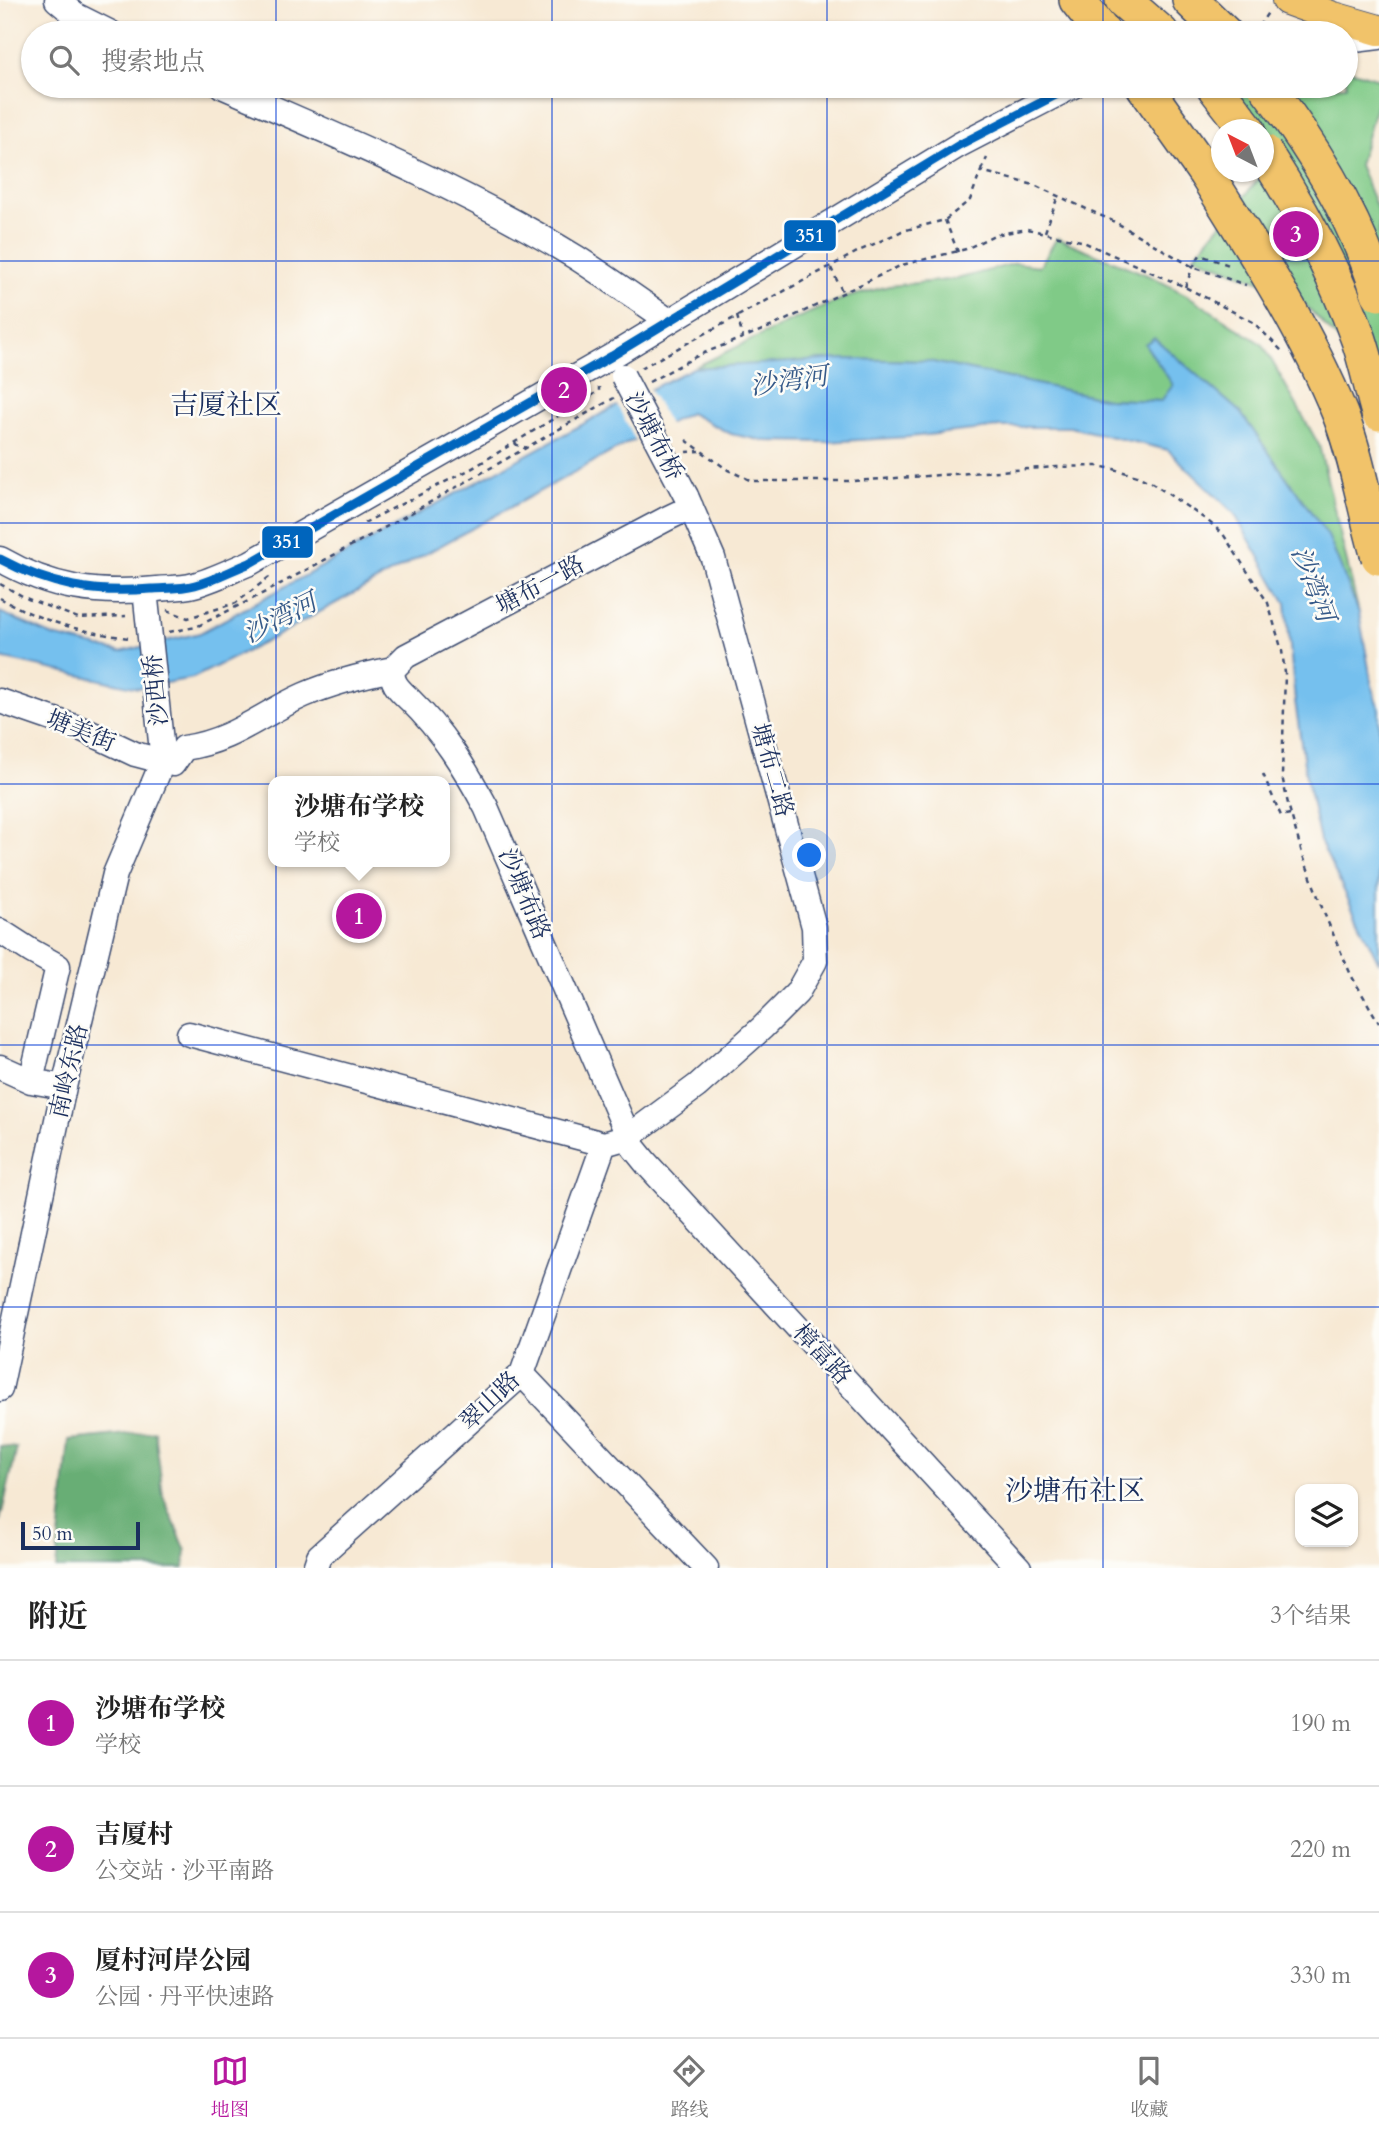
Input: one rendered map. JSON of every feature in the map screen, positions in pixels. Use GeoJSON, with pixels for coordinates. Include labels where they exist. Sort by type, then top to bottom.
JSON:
{"type":"FeatureCollection","features":[{"type":"Feature","properties":{"kind":"highway"},"geometry":{"type":"LineString","coordinates":[[1077,0],[1094,21]]}},
{"type":"Feature","properties":{"kind":"highway"},"geometry":{"type":"LineString","coordinates":[[1123,0],[1147,21]]}},
{"type":"Feature","properties":{"kind":"highway"},"geometry":{"type":"LineString","coordinates":[[1190,0],[1212,21]]}},
{"type":"Feature","properties":{"kind":"highway"},"geometry":{"type":"LineString","coordinates":[[1153,98],[1205,172],[1252,247],[1322,373],[1341,416],[1352,451],[1379,557]]}},
{"type":"Feature","properties":{"kind":"highway"},"geometry":{"type":"LineString","coordinates":[[1223,98],[1240,119]]}},
{"type":"Feature","properties":{"kind":"highway"},"geometry":{"type":"LineString","coordinates":[[1275,98],[1328,179],[1353,227],[1379,293]]}},
{"type":"Feature","properties":{"kind":"highway"},"geometry":{"type":"LineString","coordinates":[[1274,168],[1324,258],[1359,341],[1379,413]]}},
{"type":"Feature","properties":{"kind":"main road"},"geometry":{"type":"LineString","coordinates":[[1279,4],[1348,21]]}},
{"type":"Feature","properties":{"kind":"main road"},"geometry":{"type":"LineString","coordinates":[[1358,24],[1379,30]]}},
{"type":"Feature","properties":{"kind":"street"},"geometry":{"type":"LineString","coordinates":[[57,0],[87,21]]}},
{"type":"Feature","properties":{"kind":"street"},"geometry":{"type":"LineString","coordinates":[[1358,40],[1379,37]]}},
{"type":"Feature","properties":{"kind":"street"},"geometry":{"type":"LineString","coordinates":[[250,98],[373,151],[477,203],[577,258],[669,321]]}},
{"type":"Feature","properties":{"kind":"street"},"geometry":{"type":"LineString","coordinates":[[0,559],[36,576],[94,592],[152,614],[194,585],[250,563],[623,376],[669,321],[959,145],[1050,98]]}},
{"type":"Feature","properties":{"kind":"street","name":"沙塘布桥"},"geometry":{"type":"LineString","coordinates":[[623,376],[688,501]]}},
{"type":"Feature","properties":{"kind":"street","name":"塘布一路"},"geometry":{"type":"LineString","coordinates":[[393,669],[405,656],[668,518],[688,501]]}},
{"type":"Feature","properties":{"kind":"street","name":"塘布二路"},"geometry":{"type":"LineString","coordinates":[[616,1140],[697,1086],[762,1028],[797,993],[815,961],[814,927],[799,867],[713,558],[688,501]]}},
{"type":"Feature","properties":{"kind":"street","name":"沙西桥"},"geometry":{"type":"LineString","coordinates":[[152,614],[163,761]]}},
{"type":"Feature","properties":{"kind":"street"},"geometry":{"type":"LineString","coordinates":[[163,761],[173,764],[184,748],[200,746],[244,729],[303,695],[342,681],[393,669]]}},
{"type":"Feature","properties":{"kind":"street","name":"沙塘布路"},"geometry":{"type":"LineString","coordinates":[[393,669],[394,683],[441,735],[486,807],[616,1140]]}},
{"type":"Feature","properties":{"kind":"street","name":"塘美街"},"geometry":{"type":"LineString","coordinates":[[0,701],[84,730],[135,754],[163,761]]}},
{"type":"Feature","properties":{"kind":"street","name":"南岭东路"},"geometry":{"type":"LineString","coordinates":[[0,1389],[64,1087],[115,874],[163,761]]}},
{"type":"Feature","properties":{"kind":"street"},"geometry":{"type":"LineString","coordinates":[[0,931],[58,966],[94,962]]}},
{"type":"Feature","properties":{"kind":"street"},"geometry":{"type":"LineString","coordinates":[[30,1081],[58,966]]}},
{"type":"Feature","properties":{"kind":"street"},"geometry":{"type":"LineString","coordinates":[[189,1034],[616,1140]]}},
{"type":"Feature","properties":{"kind":"street"},"geometry":{"type":"LineString","coordinates":[[0,1067],[30,1081],[64,1087]]}},
{"type":"Feature","properties":{"kind":"street","name":"翠山路"},"geometry":{"type":"LineString","coordinates":[[315,1568],[318,1556],[522,1374],[616,1140]]}},
{"type":"Feature","properties":{"kind":"street","name":"樟富路"},"geometry":{"type":"LineString","coordinates":[[616,1140],[632,1147],[1019,1568]]}},
{"type":"Feature","properties":{"kind":"street"},"geometry":{"type":"LineString","coordinates":[[522,1374],[706,1568]]}},
{"type":"Feature","properties":{"kind":"path"},"geometry":{"type":"LineString","coordinates":[[1263,21],[1279,4]]}},
{"type":"Feature","properties":{"kind":"path"},"geometry":{"type":"LineString","coordinates":[[152,614],[196,628],[337,553],[527,448],[623,376],[636,359],[642,369],[859,251],[902,231],[945,220],[970,200],[987,158]]}},
{"type":"Feature","properties":{"kind":"path"},"geometry":{"type":"LineString","coordinates":[[981,171],[1034,186],[1115,222],[1193,267],[1257,289]]}},
{"type":"Feature","properties":{"kind":"path"},"geometry":{"type":"LineString","coordinates":[[1045,232],[1058,197]]}},
{"type":"Feature","properties":{"kind":"path"},"geometry":{"type":"LineString","coordinates":[[945,220],[958,252]]}},
{"type":"Feature","properties":{"kind":"path"},"geometry":{"type":"LineString","coordinates":[[357,526],[471,469],[515,443],[599,391],[601,378],[623,376],[699,355],[743,338],[902,265],[958,252],[995,235],[1027,229],[1081,241],[1185,287],[1252,322],[1286,355]]}},
{"type":"Feature","properties":{"kind":"path"},"geometry":{"type":"LineString","coordinates":[[1185,287],[1193,267]]}},
{"type":"Feature","properties":{"kind":"path"},"geometry":{"type":"LineString","coordinates":[[831,268],[843,293]]}},
{"type":"Feature","properties":{"kind":"path"},"geometry":{"type":"LineString","coordinates":[[737,316],[743,338]]}},
{"type":"Feature","properties":{"kind":"path"},"geometry":{"type":"LineString","coordinates":[[686,440],[728,470],[752,481],[853,481],[1057,467],[1114,468],[1138,476],[1208,521],[1223,534],[1268,603],[1282,651],[1285,673],[1282,776],[1290,814],[1329,926],[1351,975],[1379,1023]]}},
{"type":"Feature","properties":{"kind":"path"},"geometry":{"type":"LineString","coordinates":[[515,443],[527,448]]}},
{"type":"Feature","properties":{"kind":"path"},"geometry":{"type":"LineString","coordinates":[[0,584],[28,599],[78,618],[152,614],[167,610],[188,618],[236,603],[274,574]]}},
{"type":"Feature","properties":{"kind":"path"},"geometry":{"type":"LineString","coordinates":[[0,598],[25,612],[85,632],[130,639]]}},
{"type":"Feature","properties":{"kind":"path"},"geometry":{"type":"LineString","coordinates":[[1263,774],[1281,816],[1290,814]]}},
{"type":"Feature","properties":{"kind":"green space"},"geometry":{"type":"Polygon","coordinates":[[[1358,73],[1379,79],[1379,96],[1359,165],[1379,213],[1379,394],[1345,347],[1297,296],[1194,256],[1256,182],[1274,182],[1274,119],[1237,119],[1227,98],[1358,98],[1358,73]]]}},
{"type":"Feature","properties":{"kind":"green space"},"geometry":{"type":"Polygon","coordinates":[[[1057,238],[1152,277],[1187,295],[1263,345],[1319,445],[1359,613],[1328,536],[1240,412],[1154,338],[1145,344],[1174,385],[1162,401],[1107,399],[928,361],[841,359],[693,368],[845,298],[889,286],[957,279],[1016,263],[1040,266],[1057,238]]]}},
{"type":"Feature","properties":{"kind":"green space"},"geometry":{"type":"Polygon","coordinates":[[[155,1431],[163,1496],[186,1551],[184,1568],[56,1568],[69,1440],[155,1431]]]}},
{"type":"Feature","properties":{"kind":"green space"},"geometry":{"type":"Polygon","coordinates":[[[0,1446],[17,1448],[0,1521],[0,1446]]]}},
{"type":"Feature","properties":{"kind":"water","name":"沙湾河"},"geometry":{"type":"Polygon","coordinates":[[[1154,338],[1240,412],[1328,536],[1359,613],[1373,691],[1379,709],[1379,963],[1320,841],[1306,777],[1295,701],[1286,603],[1234,513],[1168,450],[1070,427],[1000,427],[909,437],[825,442],[765,441],[731,434],[690,413],[624,445],[265,642],[193,678],[138,688],[0,658],[0,612],[53,636],[120,652],[200,633],[605,412],[693,368],[841,359],[928,361],[1107,399],[1161,401],[1173,385],[1145,344],[1154,338]]]}},
{"type":"Feature","properties":{"kind":"pier"},"geometry":{"type":"Polygon","coordinates":[[[648,387],[670,426],[637,443],[616,403],[648,387]]]}},
{"type":"Feature","properties":{"kind":"transit line","name":"351"},"geometry":{"type":"LineString","coordinates":[[0,559],[55,582],[111,590],[190,586],[250,563],[612,356],[959,145],[1050,98]]}},
{"type":"Feature","properties":{"kind":"place","name":"厦村河岸公园"},"geometry":{"type":"Point","coordinates":[1296,234]}},
{"type":"Feature","properties":{"kind":"place","name":"吉厦村"},"geometry":{"type":"Point","coordinates":[564,390]}},
{"type":"Feature","properties":{"kind":"place","name":"沙塘布学校"},"geometry":{"type":"Point","coordinates":[359,916]}},
{"type":"Feature","properties":{"kind":"district","name":"吉厦社区"},"geometry":{"type":"Point","coordinates":[226,405]}},
{"type":"Feature","properties":{"kind":"district","name":"沙塘布社区"},"geometry":{"type":"Point","coordinates":[1075,1491]}}]}
